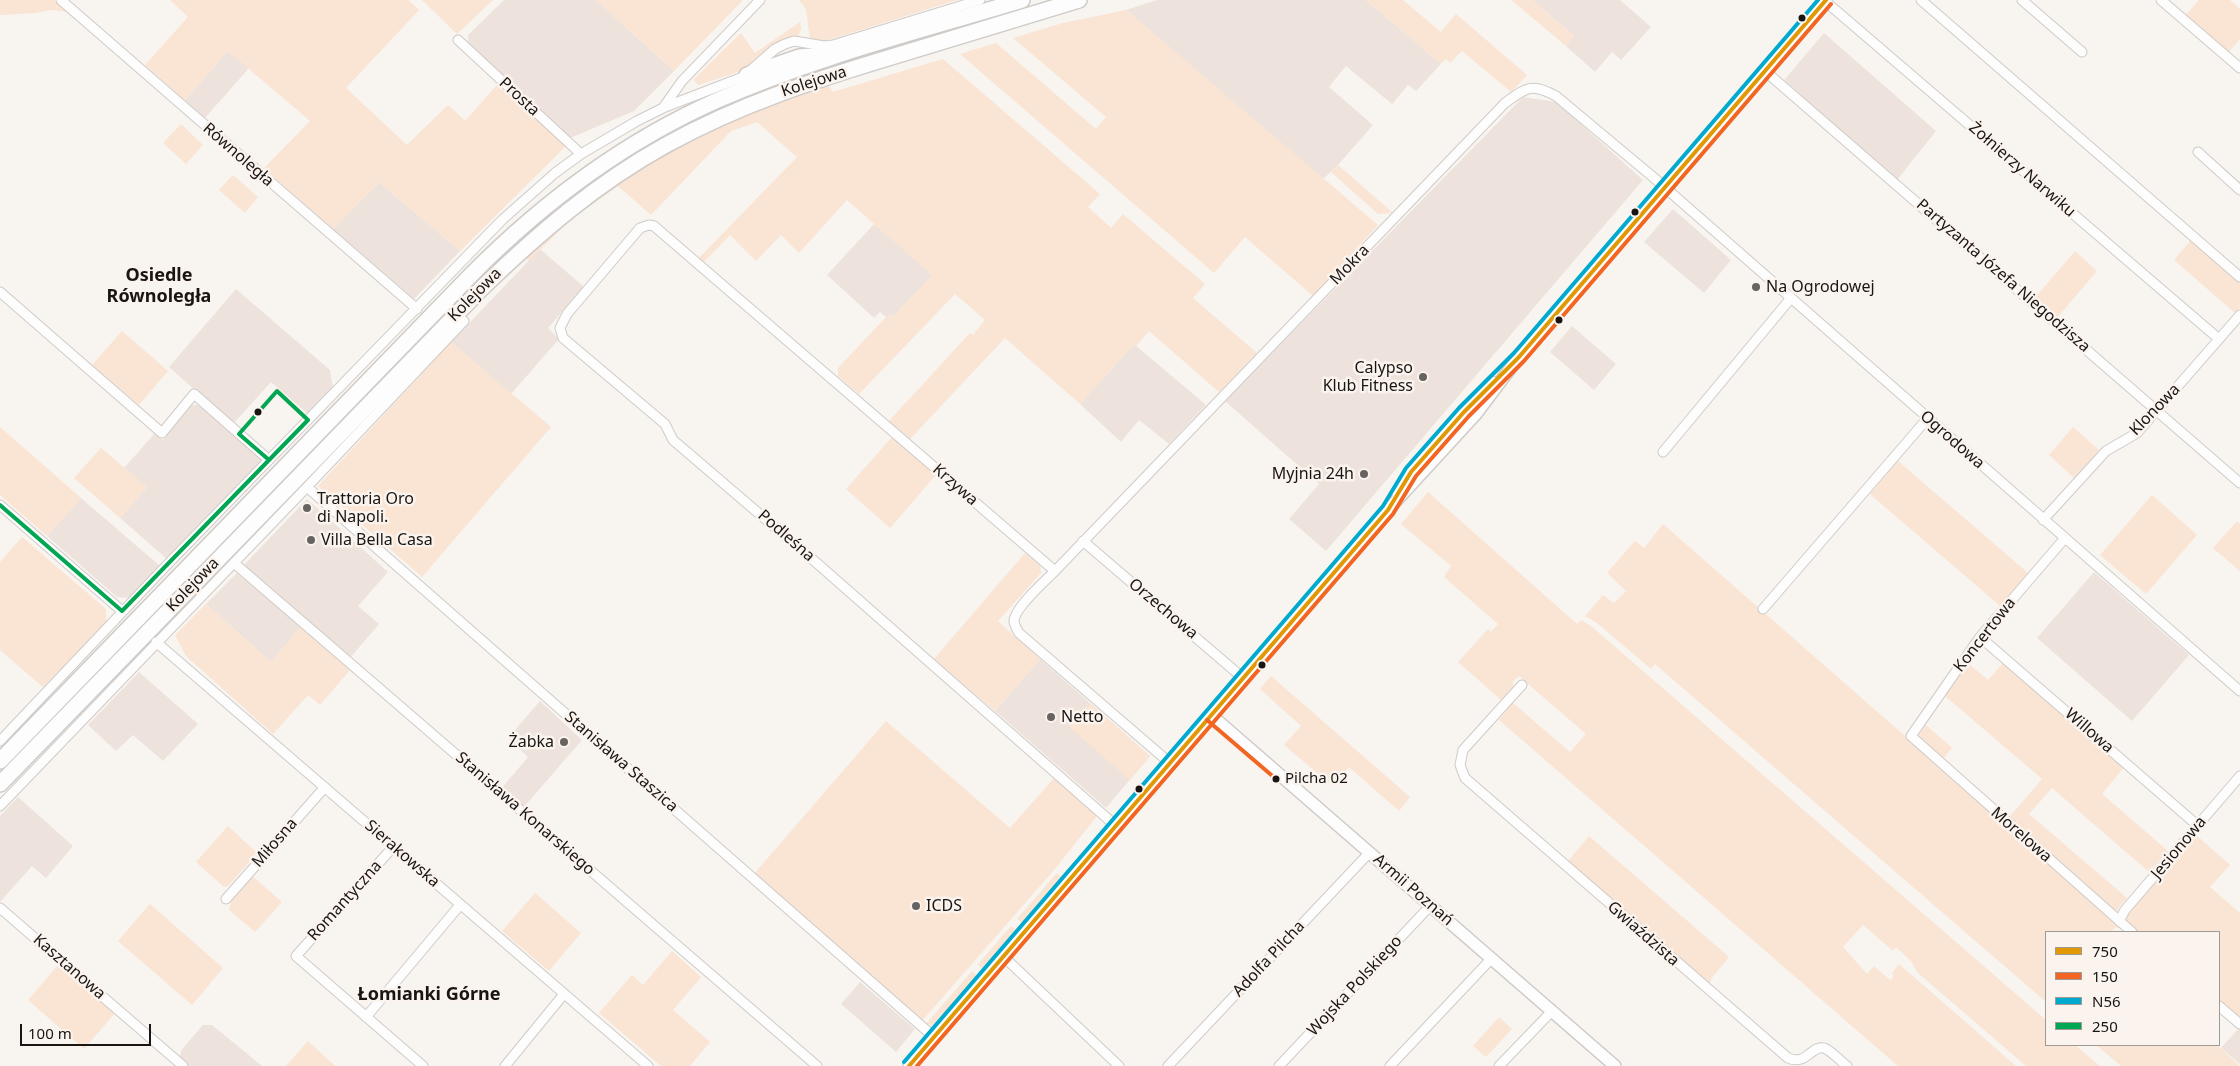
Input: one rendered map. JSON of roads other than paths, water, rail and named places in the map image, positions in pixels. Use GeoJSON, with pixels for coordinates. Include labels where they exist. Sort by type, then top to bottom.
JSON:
{"type":"FeatureCollection","features":[{"type":"Feature","properties":{"kind":"highway","name":"Kolejowa"},"geometry":{"type":"LineString","coordinates":[[0,762],[470,276],[529,220],[610,159],[676,120],[836,50],[1022,0]]}},
{"type":"Feature","properties":{"kind":"highway","name":"Kolejowa"},"geometry":{"type":"LineString","coordinates":[[0,784],[482,288],[538,234],[579,201],[644,158],[702,126],[758,101],[802,85],[1079,0]]}},
{"type":"Feature","properties":{"kind":"highway"},"geometry":{"type":"LineString","coordinates":[[748,75],[807,54],[836,50]]}},
{"type":"Feature","properties":{"kind":"highway"},"geometry":{"type":"LineString","coordinates":[[464,322],[482,288]]}},
{"type":"Feature","properties":{"kind":"street","name":"Równoległa"},"geometry":{"type":"LineString","coordinates":[[60,0],[416,309]]}},
{"type":"Feature","properties":{"kind":"street"},"geometry":{"type":"LineString","coordinates":[[663,108],[682,81],[760,0]]}},
{"type":"Feature","properties":{"kind":"street"},"geometry":{"type":"LineString","coordinates":[[836,50],[980,0]]}},
{"type":"Feature","properties":{"kind":"street"},"geometry":{"type":"LineString","coordinates":[[909,1066],[1388,510],[1411,472],[1478,404],[1826,0]]}},
{"type":"Feature","properties":{"kind":"street","name":"Żołnierzy Narwiku"},"geometry":{"type":"LineString","coordinates":[[1826,0],[2219,339]]}},
{"type":"Feature","properties":{"kind":"street"},"geometry":{"type":"LineString","coordinates":[[1921,0],[2240,277]]}},
{"type":"Feature","properties":{"kind":"street"},"geometry":{"type":"LineString","coordinates":[[2022,0],[2082,52]]}},
{"type":"Feature","properties":{"kind":"street"},"geometry":{"type":"LineString","coordinates":[[2161,0],[2240,68]]}},
{"type":"Feature","properties":{"kind":"street","name":"Prosta"},"geometry":{"type":"LineString","coordinates":[[458,40],[580,154]]}},
{"type":"Feature","properties":{"kind":"street","name":"Partyzanta Józefa Niegodzisza"},"geometry":{"type":"LineString","coordinates":[[1765,70],[2158,411],[2238,478]]}},
{"type":"Feature","properties":{"kind":"street","name":"Kolejowa"},"geometry":{"type":"LineString","coordinates":[[0,741],[122,611],[502,220],[580,154],[663,108],[748,75]]}},
{"type":"Feature","properties":{"kind":"street","name":"Mokra"},"geometry":{"type":"LineString","coordinates":[[1055,570],[1505,103],[1526,88],[1543,89],[1556,96],[1664,188]]}},
{"type":"Feature","properties":{"kind":"street"},"geometry":{"type":"LineString","coordinates":[[2198,152],[2240,190]]}},
{"type":"Feature","properties":{"kind":"street","name":"Ogrodowa"},"geometry":{"type":"LineString","coordinates":[[1664,188],[2240,691]]}},
{"type":"Feature","properties":{"kind":"street","name":"Krzywa"},"geometry":{"type":"LineString","coordinates":[[640,228],[649,225],[654,226],[1055,570]]}},
{"type":"Feature","properties":{"kind":"street","name":"Podleśna"},"geometry":{"type":"LineString","coordinates":[[640,228],[567,314],[560,328],[563,338],[666,424],[674,440],[820,564],[1116,826]]}},
{"type":"Feature","properties":{"kind":"street"},"geometry":{"type":"LineString","coordinates":[[0,292],[162,433],[194,394],[269,460]]}},
{"type":"Feature","properties":{"kind":"street"},"geometry":{"type":"LineString","coordinates":[[1663,452],[1791,298]]}},
{"type":"Feature","properties":{"kind":"street","name":"Klonowa"},"geometry":{"type":"LineString","coordinates":[[2043,520],[2106,451],[2136,434],[2240,315]]}},
{"type":"Feature","properties":{"kind":"street","name":"Kolejowa"},"geometry":{"type":"LineString","coordinates":[[0,806],[156,642],[308,487],[464,322]]}},
{"type":"Feature","properties":{"kind":"street"},"geometry":{"type":"LineString","coordinates":[[1763,609],[1928,419]]}},
{"type":"Feature","properties":{"kind":"street","name":"Stanisława Staszica"},"geometry":{"type":"LineString","coordinates":[[308,487],[934,1037]]}},
{"type":"Feature","properties":{"kind":"street"},"geometry":{"type":"LineString","coordinates":[[0,505],[122,611]]}},
{"type":"Feature","properties":{"kind":"street","name":"Koncertowa"},"geometry":{"type":"LineString","coordinates":[[1910,736],[1980,638],[2065,538]]}},
{"type":"Feature","properties":{"kind":"street","name":"Orzechowa"},"geometry":{"type":"LineString","coordinates":[[1083,541],[1244,678]]}},
{"type":"Feature","properties":{"kind":"street","name":"Stanisława Konarskiego"},"geometry":{"type":"LineString","coordinates":[[234,563],[817,1066]]}},
{"type":"Feature","properties":{"kind":"street"},"geometry":{"type":"LineString","coordinates":[[1055,570],[1019,609],[1014,621],[1016,628],[1019,633],[1170,764]]}},
{"type":"Feature","properties":{"kind":"street","name":"Willowa"},"geometry":{"type":"LineString","coordinates":[[1980,638],[2197,825]]}},
{"type":"Feature","properties":{"kind":"street","name":"Sierakowska"},"geometry":{"type":"LineString","coordinates":[[156,642],[648,1066]]}},
{"type":"Feature","properties":{"kind":"street","name":"Gwiaździsta"},"geometry":{"type":"LineString","coordinates":[[1522,685],[1463,750],[1460,766],[1465,778],[1788,1058],[1795,1061],[1801,1060],[1818,1048],[1824,1048],[1846,1066]]}},
{"type":"Feature","properties":{"kind":"street","name":"Armii Poznań"},"geometry":{"type":"LineString","coordinates":[[1211,715],[1492,958],[1609,1064]]}},
{"type":"Feature","properties":{"kind":"street","name":"Morelowa"},"geometry":{"type":"LineString","coordinates":[[1910,736],[2131,931]]}},
{"type":"Feature","properties":{"kind":"street","name":"Jesionowa"},"geometry":{"type":"LineString","coordinates":[[2119,921],[2125,910],[2240,776]]}},
{"type":"Feature","properties":{"kind":"street","name":"Miłosna"},"geometry":{"type":"LineString","coordinates":[[226,898],[325,787]]}},
{"type":"Feature","properties":{"kind":"street","name":"Romantyczna"},"geometry":{"type":"LineString","coordinates":[[366,1017],[296,956],[394,846]]}},
{"type":"Feature","properties":{"kind":"street","name":"Adolfa Pilcha"},"geometry":{"type":"LineString","coordinates":[[1168,1066],[1370,852]]}},
{"type":"Feature","properties":{"kind":"street"},"geometry":{"type":"LineString","coordinates":[[423,1066],[366,1017],[460,905]]}},
{"type":"Feature","properties":{"kind":"street","name":"Wojska Polskiego"},"geometry":{"type":"LineString","coordinates":[[1279,1066],[1430,905]]}},
{"type":"Feature","properties":{"kind":"street","name":"Kasztanowa"},"geometry":{"type":"LineString","coordinates":[[0,908],[183,1066]]}},
{"type":"Feature","properties":{"kind":"street"},"geometry":{"type":"LineString","coordinates":[[1004,957],[1119,1066]]}},
{"type":"Feature","properties":{"kind":"street"},"geometry":{"type":"LineString","coordinates":[[1390,1066],[1492,958]]}},
{"type":"Feature","properties":{"kind":"street"},"geometry":{"type":"LineString","coordinates":[[505,1066],[564,994]]}},
{"type":"Feature","properties":{"kind":"street"},"geometry":{"type":"LineString","coordinates":[[2220,1007],[2240,1024]]}},
{"type":"Feature","properties":{"kind":"street"},"geometry":{"type":"LineString","coordinates":[[1499,1066],[1552,1011]]}},
{"type":"Feature","properties":{"kind":"place","name":"Na Ogrodowej"},"geometry":{"type":"Point","coordinates":[1756,287]}},
{"type":"Feature","properties":{"kind":"place","name":"Calypso Klub Fitness"},"geometry":{"type":"Point","coordinates":[1423,377]}},
{"type":"Feature","properties":{"kind":"place","name":"Myjnia 24h"},"geometry":{"type":"Point","coordinates":[1364,474]}},
{"type":"Feature","properties":{"kind":"place","name":"Trattoria Oro di Napoli."},"geometry":{"type":"Point","coordinates":[307,508]}},
{"type":"Feature","properties":{"kind":"place","name":"Villa Bella Casa"},"geometry":{"type":"Point","coordinates":[311,540]}},
{"type":"Feature","properties":{"kind":"place","name":"Netto"},"geometry":{"type":"Point","coordinates":[1051,717]}},
{"type":"Feature","properties":{"kind":"place","name":"Żabka"},"geometry":{"type":"Point","coordinates":[564,742]}},
{"type":"Feature","properties":{"kind":"place","name":"Pilcha 02"},"geometry":{"type":"Point","coordinates":[1276,779]}},
{"type":"Feature","properties":{"kind":"place","name":"ICDS"},"geometry":{"type":"Point","coordinates":[916,906]}},
{"type":"Feature","properties":{"kind":"district","name":"Osiedle Równoległa"},"geometry":{"type":"Point","coordinates":[159,286]}},
{"type":"Feature","properties":{"kind":"district","name":"Łomianki Górne"},"geometry":{"type":"Point","coordinates":[429,995]}}]}
